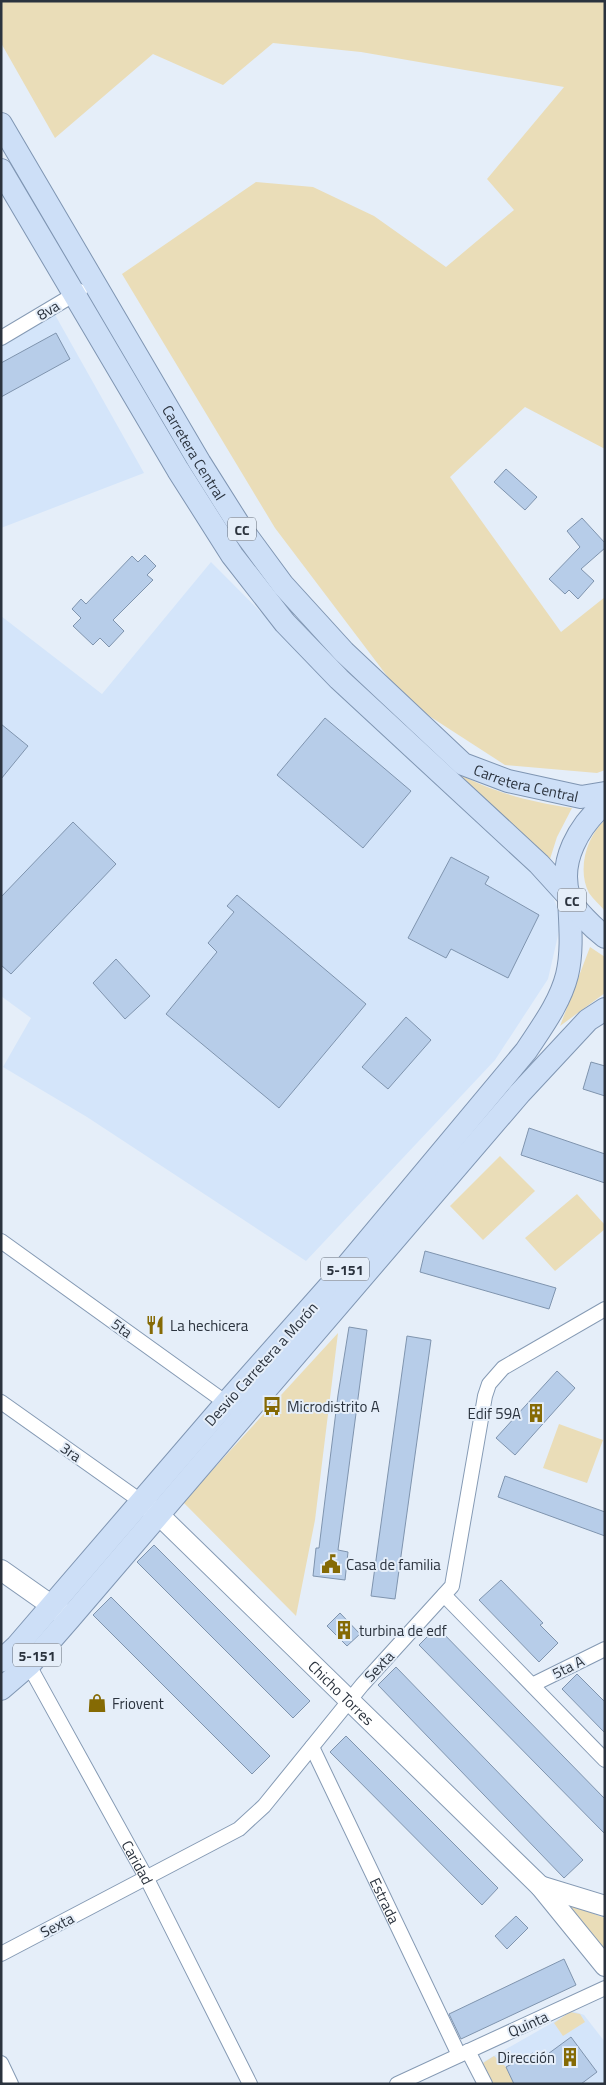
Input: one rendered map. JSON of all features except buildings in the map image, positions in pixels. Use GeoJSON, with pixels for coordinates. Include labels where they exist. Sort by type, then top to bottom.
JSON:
{"type":"FeatureCollection","features":[{"type":"Feature","properties":{"kind":"main road","name":"Carretera Central"},"geometry":{"type":"LineString","coordinates":[[1,124],[200,463],[241,528],[283,584],[344,652],[464,764],[508,781],[581,797],[605,793]]}},
{"type":"Feature","properties":{"kind":"main road","name":"Carretera Central"},"geometry":{"type":"LineString","coordinates":[[1,170],[178,470],[232,555],[285,623],[339,679],[539,864],[569,897]]}},
{"type":"Feature","properties":{"kind":"main road","name":"CC"},"geometry":{"type":"LineString","coordinates":[[605,803],[576,837],[566,869],[569,897],[592,926],[605,937]]}},
{"type":"Feature","properties":{"kind":"main road","name":"Desvio Carretera a Morón"},"geometry":{"type":"LineString","coordinates":[[512,1086],[526,1051],[552,1010],[567,976],[570,944],[569,897]]}},
{"type":"Feature","properties":{"kind":"main road","name":"Desvio Carretera a Morón"},"geometry":{"type":"LineString","coordinates":[[1,1689],[16,1657],[61,1612],[512,1086],[588,1020],[605,1009]]}},
{"type":"Feature","properties":{"kind":"street","name":"8va"},"geometry":{"type":"LineString","coordinates":[[1,338],[94,282]]}},
{"type":"Feature","properties":{"kind":"street","name":"5ta"},"geometry":{"type":"LineString","coordinates":[[1,1241],[235,1409]]}},
{"type":"Feature","properties":{"kind":"street","name":"Sexta"},"geometry":{"type":"LineString","coordinates":[[1,1954],[239,1829],[264,1806],[349,1700],[452,1586],[485,1396],[489,1384],[503,1368],[605,1309]]}},
{"type":"Feature","properties":{"kind":"street","name":"3ra"},"geometry":{"type":"LineString","coordinates":[[1,1402],[150,1508]]}},
{"type":"Feature","properties":{"kind":"street","name":"Chicho Torres"},"geometry":{"type":"LineString","coordinates":[[150,1508],[540,1886],[605,1966]]}},
{"type":"Feature","properties":{"kind":"street"},"geometry":{"type":"LineString","coordinates":[[1,1570],[61,1612]]}},
{"type":"Feature","properties":{"kind":"street"},"geometry":{"type":"LineString","coordinates":[[444,1595],[605,1760]]}},
{"type":"Feature","properties":{"kind":"street","name":"5ta A"},"geometry":{"type":"LineString","coordinates":[[532,1685],[605,1649]]}},
{"type":"Feature","properties":{"kind":"street","name":"Caridad"},"geometry":{"type":"LineString","coordinates":[[16,1657],[147,1879],[250,2084]]}},
{"type":"Feature","properties":{"kind":"street","name":"Estrada"},"geometry":{"type":"LineString","coordinates":[[312,1747],[464,2053],[485,2084]]}},
{"type":"Feature","properties":{"kind":"street","name":"Chicho Torres"},"geometry":{"type":"LineString","coordinates":[[540,1886],[605,1906]]}},
{"type":"Feature","properties":{"kind":"street","name":"Quinta"},"geometry":{"type":"LineString","coordinates":[[397,2084],[605,1988]]}},
{"type":"Feature","properties":{"kind":"street"},"geometry":{"type":"LineString","coordinates":[[1,2063],[11,2084]]}},
{"type":"Feature","properties":{"kind":"shaded area"},"geometry":{"type":"Polygon","coordinates":[[[1,1],[605,1],[605,449],[525,407],[450,477],[561,632],[605,597],[605,770],[597,773],[505,765],[406,701],[275,528],[122,274],[256,182],[313,187],[374,216],[446,267],[514,210],[487,179],[564,87],[361,52],[273,43],[223,85],[153,54],[55,138],[1,43],[1,1]]]}},
{"type":"Feature","properties":{"kind":"shaded area"},"geometry":{"type":"Polygon","coordinates":[[[54,313],[144,473],[1,528],[1,343],[54,313]]]}},
{"type":"Feature","properties":{"kind":"shaded area"},"geometry":{"type":"Polygon","coordinates":[[[211,562],[349,701],[548,886],[562,918],[548,979],[495,1060],[306,1261],[87,1117],[3,1067],[31,1018],[1,996],[1,616],[102,694],[211,562]]]}},
{"type":"Feature","properties":{"kind":"shaded area"},"geometry":{"type":"Polygon","coordinates":[[[454,772],[484,786],[512,795],[572,808],[557,837],[550,859],[454,772]]]}},
{"type":"Feature","properties":{"kind":"shaded area"},"geometry":{"type":"Polygon","coordinates":[[[605,820],[605,911],[589,893],[585,884],[584,864],[588,845],[598,827],[605,820]]]}},
{"type":"Feature","properties":{"kind":"shaded area"},"geometry":{"type":"Polygon","coordinates":[[[590,947],[605,957],[605,993],[560,1026],[590,947]]]}},
{"type":"Feature","properties":{"kind":"shaded area"},"geometry":{"type":"Polygon","coordinates":[[[500,1156],[535,1191],[483,1240],[450,1206],[500,1156]]]}},
{"type":"Feature","properties":{"kind":"shaded area"},"geometry":{"type":"Polygon","coordinates":[[[577,1194],[605,1225],[605,1229],[555,1271],[525,1238],[577,1194]]]}},
{"type":"Feature","properties":{"kind":"shaded area"},"geometry":{"type":"Polygon","coordinates":[[[338,1333],[315,1520],[296,1616],[183,1502],[338,1333]]]}},
{"type":"Feature","properties":{"kind":"shaded area"},"geometry":{"type":"Polygon","coordinates":[[[559,1424],[603,1440],[587,1483],[543,1468],[559,1424]]]}},
{"type":"Feature","properties":{"kind":"shaded area"},"geometry":{"type":"Polygon","coordinates":[[[573,1906],[605,1918],[605,1949],[572,1912],[569,1907],[573,1906]]]}},
{"type":"Feature","properties":{"kind":"shaded area"},"geometry":{"type":"Polygon","coordinates":[[[573,2011],[584,2015],[605,2042],[605,2084],[492,2084],[483,2063],[485,2061],[573,2011]]]}},
{"type":"Feature","properties":{"kind":"shaded area"},"geometry":{"type":"Polygon","coordinates":[[[570,2012],[580,2014],[585,2022],[563,2036],[554,2023],[570,2012]]]}},
{"type":"Feature","properties":{"kind":"shaded area"},"geometry":{"type":"Polygon","coordinates":[[[494,2056],[506,2067],[514,2084],[492,2084],[483,2063],[494,2056]]]}},
{"type":"Feature","properties":{"kind":"place","name":"La hechicera"},"geometry":{"type":"Point","coordinates":[155,1325]}},
{"type":"Feature","properties":{"kind":"place","name":"Microdistrito A"},"geometry":{"type":"Point","coordinates":[272,1406]}},
{"type":"Feature","properties":{"kind":"place","name":"Edif 59A"},"geometry":{"type":"Point","coordinates":[536,1413]}},
{"type":"Feature","properties":{"kind":"place","name":"Casa de familia"},"geometry":{"type":"Point","coordinates":[331,1564]}},
{"type":"Feature","properties":{"kind":"place","name":"turbina de edf"},"geometry":{"type":"Point","coordinates":[344,1630]}},
{"type":"Feature","properties":{"kind":"place","name":"Friovent"},"geometry":{"type":"Point","coordinates":[97,1703]}},
{"type":"Feature","properties":{"kind":"place","name":"Dirección"},"geometry":{"type":"Point","coordinates":[570,2057]}}]}
